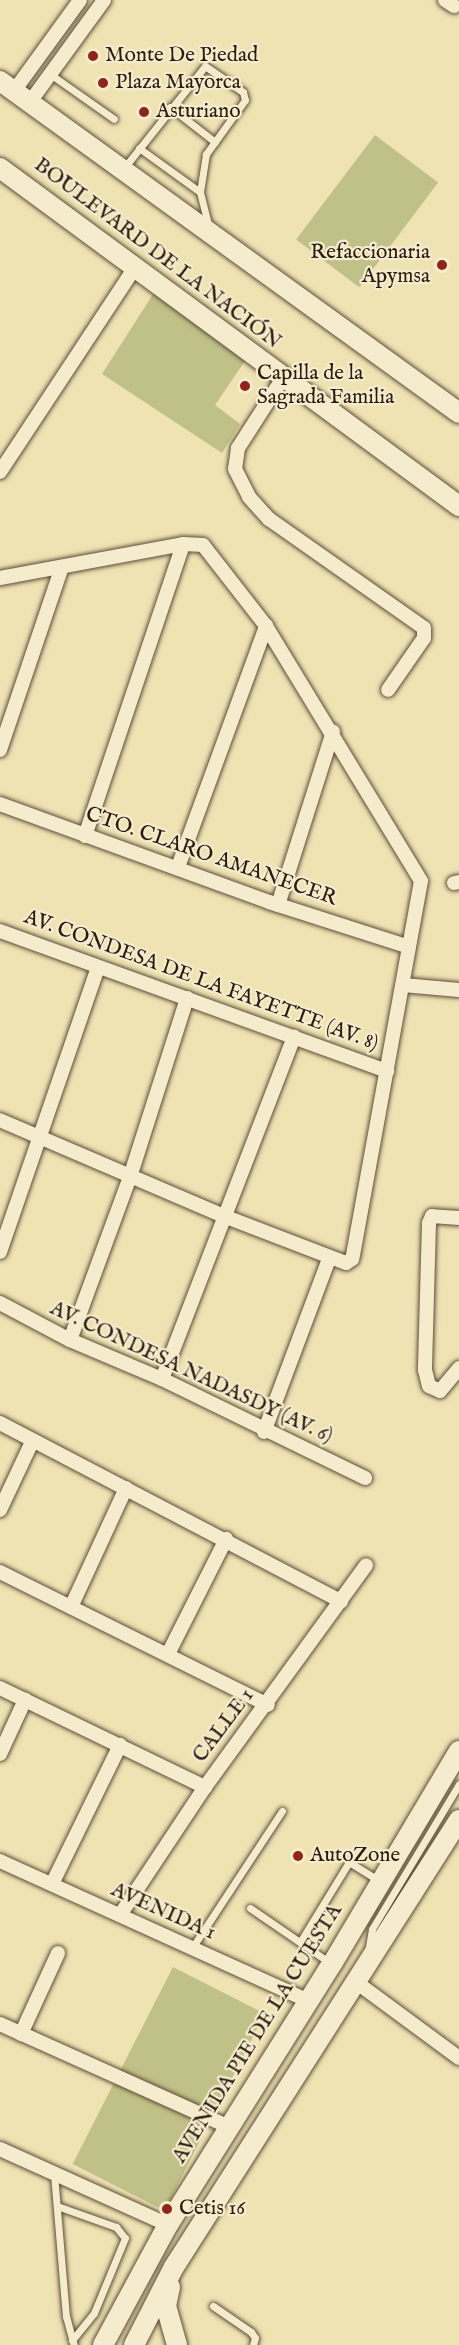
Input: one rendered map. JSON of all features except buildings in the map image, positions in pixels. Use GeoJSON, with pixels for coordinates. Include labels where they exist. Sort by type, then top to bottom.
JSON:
{"type":"FeatureCollection","features":[{"type":"Feature","properties":{"kind":"main road"},"geometry":{"type":"LineString","coordinates":[[15,91],[459,413]]}},
{"type":"Feature","properties":{"kind":"main road","name":"BOULEVARD DE LA NACIÓN"},"geometry":{"type":"LineString","coordinates":[[0,168],[459,506]]}},
{"type":"Feature","properties":{"kind":"main road","name":"AVENIDA PIE DE LA CUESTA"},"geometry":{"type":"LineString","coordinates":[[103,2345],[116,2317],[168,2225],[332,1964],[459,1751]]}},
{"type":"Feature","properties":{"kind":"main road"},"geometry":{"type":"LineString","coordinates":[[116,2317],[141,2342],[174,2266],[459,1820]]}},
{"type":"Feature","properties":{"kind":"main road"},"geometry":{"type":"LineString","coordinates":[[174,2266],[166,2306],[177,2345]]}},
{"type":"Feature","properties":{"kind":"street"},"geometry":{"type":"LineString","coordinates":[[15,91],[80,0]]}},
{"type":"Feature","properties":{"kind":"street"},"geometry":{"type":"LineString","coordinates":[[15,91],[50,74],[104,0]]}},
{"type":"Feature","properties":{"kind":"street"},"geometry":{"type":"LineString","coordinates":[[0,472],[136,266]]}},
{"type":"Feature","properties":{"kind":"street"},"geometry":{"type":"LineString","coordinates":[[283,378],[238,448],[235,469],[249,497],[269,519],[424,628],[424,639],[388,690]]}},
{"type":"Feature","properties":{"kind":"street"},"geometry":{"type":"LineString","coordinates":[[85,836],[183,543]]}},
{"type":"Feature","properties":{"kind":"street"},"geometry":{"type":"LineString","coordinates":[[0,578],[183,543],[203,544],[216,557],[266,626],[333,732],[421,881],[404,985],[352,1259],[346,1263],[329,1259],[226,1217],[0,1120]]}},
{"type":"Feature","properties":{"kind":"street"},"geometry":{"type":"LineString","coordinates":[[0,750],[62,567]]}},
{"type":"Feature","properties":{"kind":"street"},"geometry":{"type":"LineString","coordinates":[[178,867],[266,626]]}},
{"type":"Feature","properties":{"kind":"street"},"geometry":{"type":"LineString","coordinates":[[278,905],[333,732]]}},
{"type":"Feature","properties":{"kind":"street","name":"CTO. CLARO AMANECER"},"geometry":{"type":"LineString","coordinates":[[0,804],[278,905],[409,947]]}},
{"type":"Feature","properties":{"kind":"street","name":"AV. CONDESA DE LA FAYETTE (AV. 8)"},"geometry":{"type":"LineString","coordinates":[[0,932],[387,1071]]}},
{"type":"Feature","properties":{"kind":"street"},"geometry":{"type":"LineString","coordinates":[[0,1252],[98,967]]}},
{"type":"Feature","properties":{"kind":"street"},"geometry":{"type":"LineString","coordinates":[[404,985],[459,990]]}},
{"type":"Feature","properties":{"kind":"street"},"geometry":{"type":"LineString","coordinates":[[70,1341],[130,1177],[187,998]]}},
{"type":"Feature","properties":{"kind":"street"},"geometry":{"type":"LineString","coordinates":[[162,1379],[294,1037]]}},
{"type":"Feature","properties":{"kind":"street"},"geometry":{"type":"LineString","coordinates":[[459,1218],[432,1216],[429,1224],[425,1370],[429,1386],[440,1391],[459,1368]]}},
{"type":"Feature","properties":{"kind":"street"},"geometry":{"type":"LineString","coordinates":[[264,1432],[329,1259]]}},
{"type":"Feature","properties":{"kind":"street","name":"AV. CONDESA NADASDY (AV. 6)"},"geometry":{"type":"LineString","coordinates":[[0,1303],[70,1341],[162,1379],[264,1432],[365,1479]]}},
{"type":"Feature","properties":{"kind":"street"},"geometry":{"type":"LineString","coordinates":[[0,1423],[341,1601]]}},
{"type":"Feature","properties":{"kind":"street"},"geometry":{"type":"LineString","coordinates":[[0,1510],[33,1440]]}},
{"type":"Feature","properties":{"kind":"street"},"geometry":{"type":"LineString","coordinates":[[71,1607],[126,1488]]}},
{"type":"Feature","properties":{"kind":"street"},"geometry":{"type":"LineString","coordinates":[[168,1654],[225,1539]]}},
{"type":"Feature","properties":{"kind":"street","name":"CALLE 1"},"geometry":{"type":"LineString","coordinates":[[120,1916],[205,1787],[268,1705],[366,1565]]}},
{"type":"Feature","properties":{"kind":"street"},"geometry":{"type":"LineString","coordinates":[[0,1572],[268,1705]]}},
{"type":"Feature","properties":{"kind":"street"},"geometry":{"type":"LineString","coordinates":[[0,1688],[205,1787]]}},
{"type":"Feature","properties":{"kind":"street"},"geometry":{"type":"LineString","coordinates":[[0,1754],[25,1700]]}},
{"type":"Feature","properties":{"kind":"street"},"geometry":{"type":"LineString","coordinates":[[52,1884],[120,1745]]}},
{"type":"Feature","properties":{"kind":"street","name":"AVENIDA 1"},"geometry":{"type":"LineString","coordinates":[[0,1861],[308,2001]]}},
{"type":"Feature","properties":{"kind":"street"},"geometry":{"type":"LineString","coordinates":[[21,2034],[58,1953]]}},
{"type":"Feature","properties":{"kind":"street"},"geometry":{"type":"LineString","coordinates":[[360,1975],[459,2058]]}},
{"type":"Feature","properties":{"kind":"street"},"geometry":{"type":"LineString","coordinates":[[0,2024],[229,2127]]}},
{"type":"Feature","properties":{"kind":"street"},"geometry":{"type":"LineString","coordinates":[[0,2149],[168,2225]]}},
{"type":"Feature","properties":{"kind":"lane"},"geometry":{"type":"LineString","coordinates":[[123,169],[170,106],[205,66],[243,92],[241,109],[206,154],[200,192],[202,213],[213,234]]}},
{"type":"Feature","properties":{"kind":"lane"},"geometry":{"type":"LineString","coordinates":[[50,74],[114,119]]}},
{"type":"Feature","properties":{"kind":"lane"},"geometry":{"type":"LineString","coordinates":[[170,106],[215,142]]}},
{"type":"Feature","properties":{"kind":"lane"},"geometry":{"type":"LineString","coordinates":[[139,148],[200,192]]}},
{"type":"Feature","properties":{"kind":"lane"},"geometry":{"type":"LineString","coordinates":[[360,1975],[372,1929],[459,1784]]}},
{"type":"Feature","properties":{"kind":"lane"},"geometry":{"type":"LineString","coordinates":[[192,1948],[282,1811]]}},
{"type":"Feature","properties":{"kind":"lane"},"geometry":{"type":"LineString","coordinates":[[300,1942],[349,1862],[381,1882]]}},
{"type":"Feature","properties":{"kind":"lane"},"geometry":{"type":"LineString","coordinates":[[250,1908],[332,1964]]}},
{"type":"Feature","properties":{"kind":"lane"},"geometry":{"type":"LineString","coordinates":[[54,2174],[73,2342]]}},
{"type":"Feature","properties":{"kind":"lane"},"geometry":{"type":"LineString","coordinates":[[57,2206],[116,2227],[125,2238],[94,2313],[73,2342]]}},
{"type":"Feature","properties":{"kind":"lane"},"geometry":{"type":"LineString","coordinates":[[213,2306],[251,2332],[255,2338],[253,2345]]}},
{"type":"Feature","properties":{"kind":"green space"},"geometry":{"type":"Polygon","coordinates":[[[375,135],[438,183],[359,287],[296,240],[375,135]]]}},
{"type":"Feature","properties":{"kind":"green space"},"geometry":{"type":"Polygon","coordinates":[[[155,291],[247,358],[215,405],[240,424],[222,453],[102,374],[155,291]]]}},
{"type":"Feature","properties":{"kind":"green space"},"geometry":{"type":"Polygon","coordinates":[[[173,1967],[265,2014],[164,2211],[73,2164],[173,1967]]]}},
{"type":"Feature","properties":{"kind":"place","name":"Monte De Piedad"},"geometry":{"type":"Point","coordinates":[93,56]}},
{"type":"Feature","properties":{"kind":"place","name":"Plaza Mayorca"},"geometry":{"type":"Point","coordinates":[103,83]}},
{"type":"Feature","properties":{"kind":"place","name":"Asturiano"},"geometry":{"type":"Point","coordinates":[144,112]}},
{"type":"Feature","properties":{"kind":"place","name":"Refaccionaria Apymsa"},"geometry":{"type":"Point","coordinates":[442,265]}},
{"type":"Feature","properties":{"kind":"place","name":"Capilla de la Sagrada Familia"},"geometry":{"type":"Point","coordinates":[245,386]}},
{"type":"Feature","properties":{"kind":"place","name":"AutoZone"},"geometry":{"type":"Point","coordinates":[298,1856]}},
{"type":"Feature","properties":{"kind":"place","name":"Cetis 16"},"geometry":{"type":"Point","coordinates":[167,2209]}}]}
